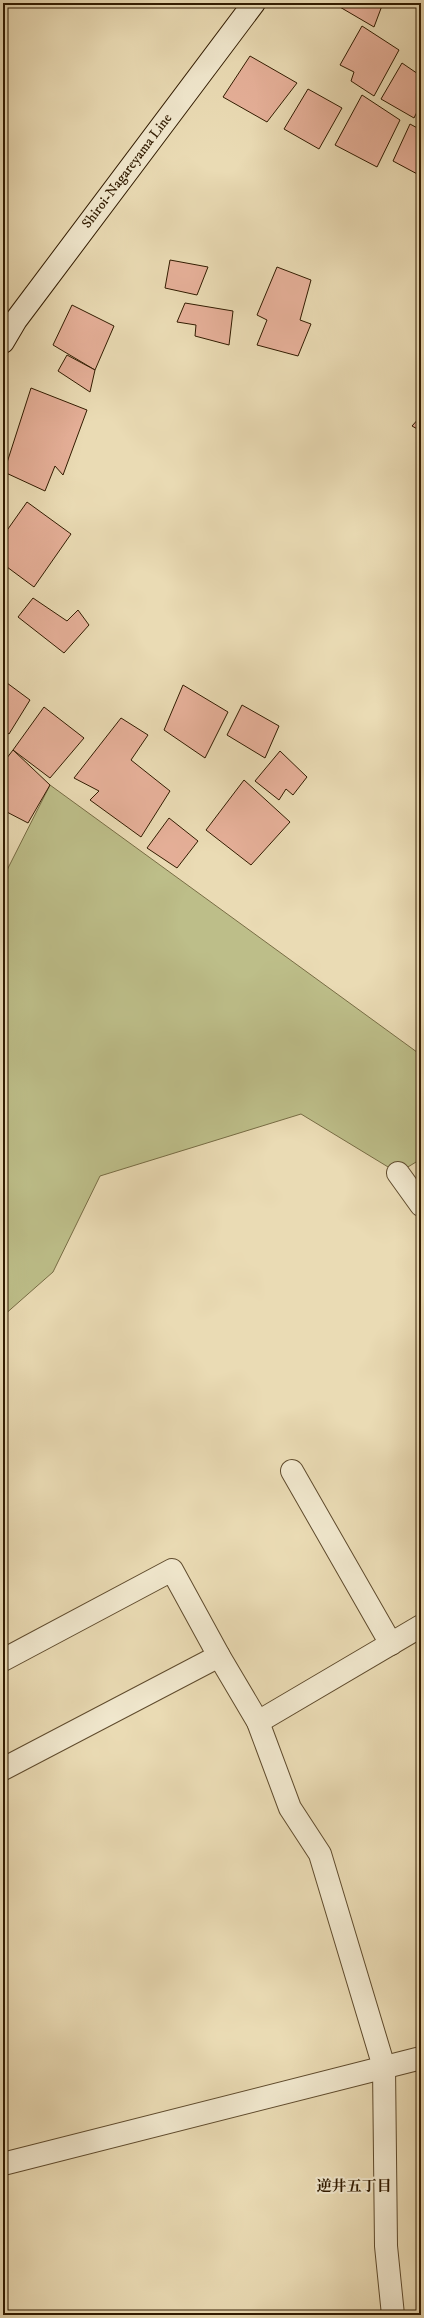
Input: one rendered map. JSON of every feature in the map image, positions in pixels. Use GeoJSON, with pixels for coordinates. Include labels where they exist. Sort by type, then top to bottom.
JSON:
{"type":"FeatureCollection","features":[{"type":"Feature","properties":{"kind":"street","name":"Shiroi-Nagareyama Line"},"geometry":{"type":"LineString","coordinates":[[3,342],[16,320],[254,3]]}},
{"type":"Feature","properties":{"kind":"street"},"geometry":{"type":"LineString","coordinates":[[398,1173],[421,1205]]}},
{"type":"Feature","properties":{"kind":"street"},"geometry":{"type":"LineString","coordinates":[[292,1471],[391,1644]]}},
{"type":"Feature","properties":{"kind":"street"},"geometry":{"type":"LineString","coordinates":[[3,1660],[172,1570],[219,1656],[258,1722],[290,1808],[320,1854],[384,2067],[386,2246],[393,2315]]}},
{"type":"Feature","properties":{"kind":"street"},"geometry":{"type":"LineString","coordinates":[[258,1722],[421,1626]]}},
{"type":"Feature","properties":{"kind":"street"},"geometry":{"type":"LineString","coordinates":[[3,1769],[219,1656]]}},
{"type":"Feature","properties":{"kind":"street"},"geometry":{"type":"LineString","coordinates":[[3,2164],[421,2058]]}},
{"type":"Feature","properties":{"kind":"green space"},"geometry":{"type":"Polygon","coordinates":[[[50,785],[421,1055],[421,1159],[398,1173],[301,1114],[100,1176],[53,1272],[3,1316],[3,878],[50,785]]]}},
{"type":"Feature","properties":{"kind":"building"},"geometry":{"type":"Polygon","coordinates":[[[333,3],[383,3],[374,27],[333,3]]]}},
{"type":"Feature","properties":{"kind":"building"},"geometry":{"type":"Polygon","coordinates":[[[362,26],[399,50],[374,96],[351,81],[354,72],[340,65],[362,26]]]}},
{"type":"Feature","properties":{"kind":"building"},"geometry":{"type":"Polygon","coordinates":[[[250,56],[297,83],[267,122],[223,97],[250,56]]]}},
{"type":"Feature","properties":{"kind":"building"},"geometry":{"type":"Polygon","coordinates":[[[402,63],[421,76],[421,104],[414,118],[381,99],[402,63]]]}},
{"type":"Feature","properties":{"kind":"building"},"geometry":{"type":"Polygon","coordinates":[[[308,89],[342,108],[319,149],[284,129],[308,89]]]}},
{"type":"Feature","properties":{"kind":"building"},"geometry":{"type":"Polygon","coordinates":[[[362,95],[400,120],[377,167],[335,145],[362,95]]]}},
{"type":"Feature","properties":{"kind":"building"},"geometry":{"type":"Polygon","coordinates":[[[410,124],[421,130],[421,176],[393,161],[410,124]]]}},
{"type":"Feature","properties":{"kind":"building"},"geometry":{"type":"Polygon","coordinates":[[[170,260],[208,267],[197,295],[165,288],[170,260]]]}},
{"type":"Feature","properties":{"kind":"building"},"geometry":{"type":"Polygon","coordinates":[[[277,267],[311,280],[300,320],[311,324],[298,356],[257,345],[267,320],[257,315],[277,267]]]}},
{"type":"Feature","properties":{"kind":"building"},"geometry":{"type":"Polygon","coordinates":[[[185,303],[233,311],[229,345],[195,336],[196,325],[177,322],[185,303]]]}},
{"type":"Feature","properties":{"kind":"building"},"geometry":{"type":"Polygon","coordinates":[[[72,305],[114,326],[95,370],[53,345],[72,305]]]}},
{"type":"Feature","properties":{"kind":"building"},"geometry":{"type":"Polygon","coordinates":[[[67,355],[95,370],[90,392],[58,371],[67,355]]]}},
{"type":"Feature","properties":{"kind":"building"},"geometry":{"type":"Polygon","coordinates":[[[31,388],[87,410],[63,475],[55,466],[45,491],[4,472],[31,388]]]}},
{"type":"Feature","properties":{"kind":"building"},"geometry":{"type":"Polygon","coordinates":[[[421,416],[421,431],[412,426],[421,416]]]}},
{"type":"Feature","properties":{"kind":"building"},"geometry":{"type":"Polygon","coordinates":[[[27,502],[71,534],[34,587],[3,564],[3,536],[27,502]]]}},
{"type":"Feature","properties":{"kind":"building"},"geometry":{"type":"Polygon","coordinates":[[[33,598],[67,621],[78,610],[89,625],[64,653],[18,617],[33,598]]]}},
{"type":"Feature","properties":{"kind":"building"},"geometry":{"type":"Polygon","coordinates":[[[3,680],[30,700],[9,734],[3,730],[3,680]]]}},
{"type":"Feature","properties":{"kind":"building"},"geometry":{"type":"Polygon","coordinates":[[[183,685],[228,712],[205,758],[164,730],[183,685]]]}},
{"type":"Feature","properties":{"kind":"building"},"geometry":{"type":"Polygon","coordinates":[[[242,705],[279,726],[265,758],[227,735],[242,705]]]}},
{"type":"Feature","properties":{"kind":"building"},"geometry":{"type":"Polygon","coordinates":[[[44,707],[84,738],[50,778],[13,750],[44,707]]]}},
{"type":"Feature","properties":{"kind":"building"},"geometry":{"type":"Polygon","coordinates":[[[121,718],[148,735],[131,760],[170,791],[141,837],[90,800],[99,791],[74,778],[121,718]]]}},
{"type":"Feature","properties":{"kind":"building"},"geometry":{"type":"Polygon","coordinates":[[[13,750],[50,785],[28,823],[3,810],[3,763],[13,750]]]}},
{"type":"Feature","properties":{"kind":"building"},"geometry":{"type":"Polygon","coordinates":[[[280,751],[307,777],[293,795],[286,789],[279,800],[255,781],[280,751]]]}},
{"type":"Feature","properties":{"kind":"building"},"geometry":{"type":"Polygon","coordinates":[[[244,780],[290,822],[251,865],[206,830],[244,780]]]}},
{"type":"Feature","properties":{"kind":"building"},"geometry":{"type":"Polygon","coordinates":[[[169,818],[198,841],[177,868],[147,848],[169,818]]]}},
{"type":"Feature","properties":{"kind":"district","name":"逆井五丁目"},"geometry":{"type":"Point","coordinates":[354,2186]}}]}
